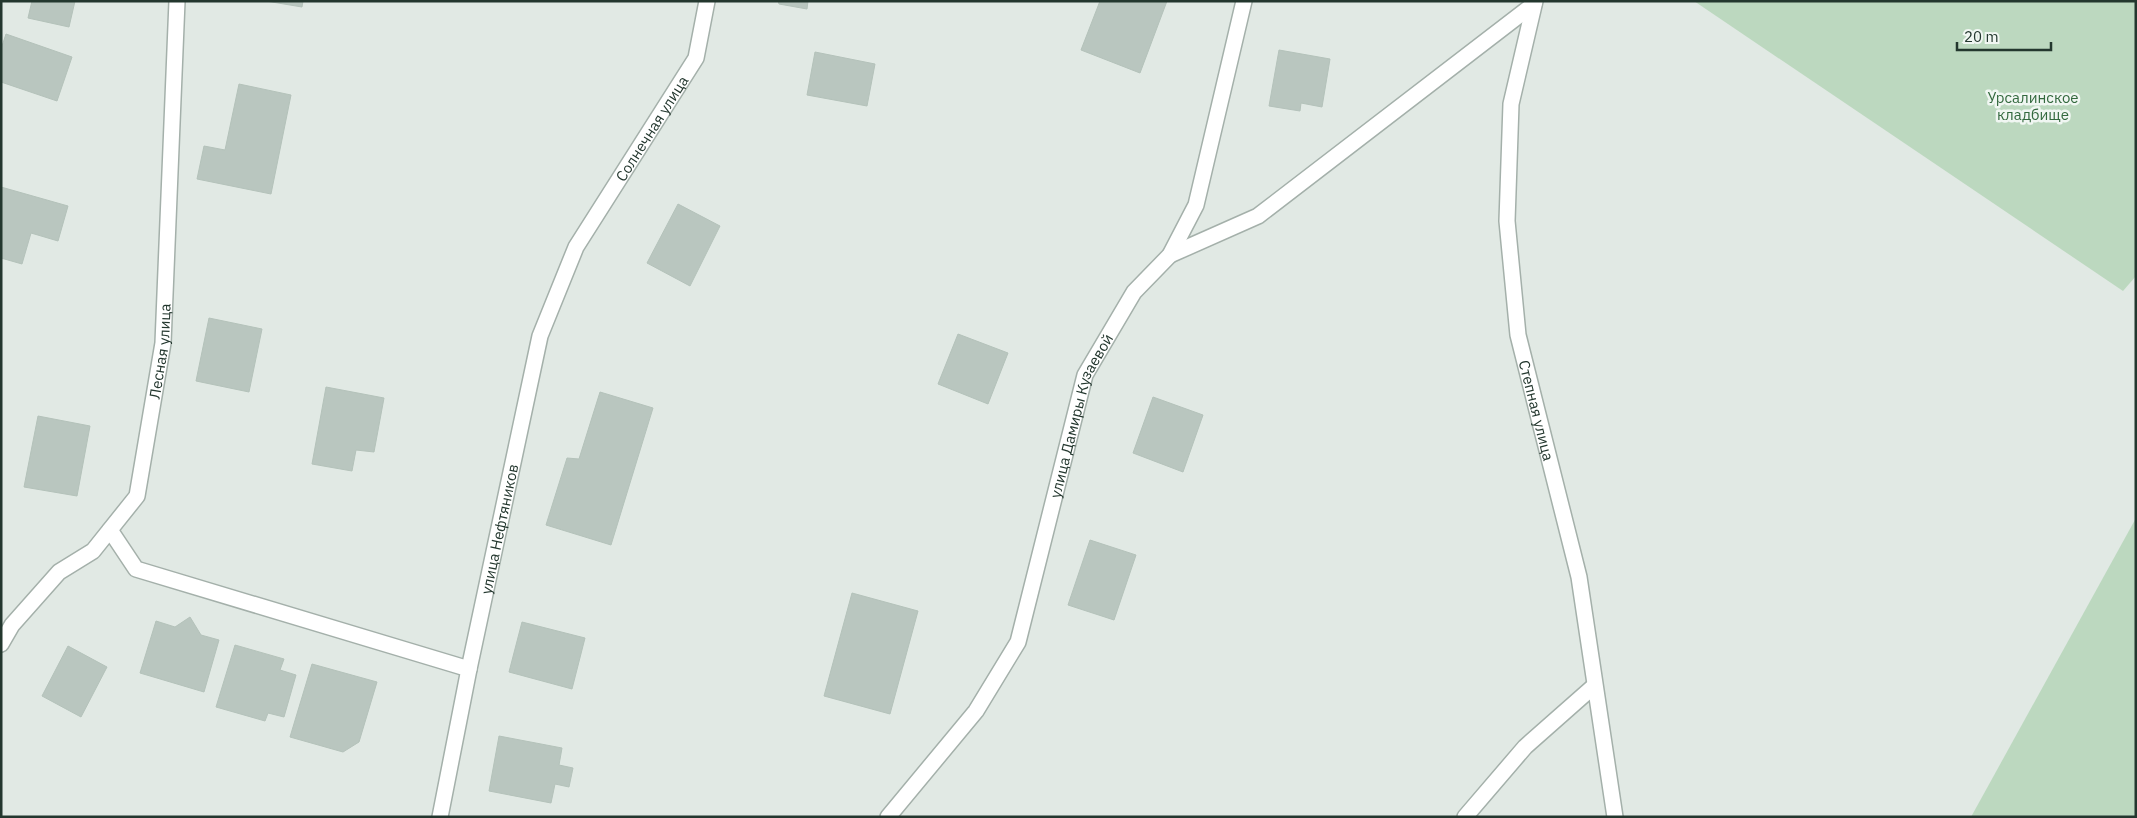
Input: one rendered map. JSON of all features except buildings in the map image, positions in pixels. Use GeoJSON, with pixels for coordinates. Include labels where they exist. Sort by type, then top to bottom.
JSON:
{"type":"FeatureCollection","features":[{"type":"Feature","properties":{"kind":"street","name":"Лесная улица"},"geometry":{"type":"LineString","coordinates":[[1,644],[12,625],[59,572],[93,551],[137,496],[163,343],[177,1]]}},
{"type":"Feature","properties":{"kind":"street","name":"Солнечная улица"},"geometry":{"type":"LineString","coordinates":[[576,247],[696,58],[707,1]]}},
{"type":"Feature","properties":{"kind":"street","name":"улица Дамиры Кузаевой"},"geometry":{"type":"LineString","coordinates":[[888,817],[976,711],[1018,642],[1086,375],[1134,292],[1170,255],[1196,205],[1244,1]]}},
{"type":"Feature","properties":{"kind":"street"},"geometry":{"type":"LineString","coordinates":[[1170,255],[1258,216],[1534,3]]}},
{"type":"Feature","properties":{"kind":"street","name":"Степная улица"},"geometry":{"type":"LineString","coordinates":[[1534,3],[1511,104],[1507,221],[1518,335],[1579,577],[1615,817]]}},
{"type":"Feature","properties":{"kind":"street","name":"улица Нефтяников"},"geometry":{"type":"LineString","coordinates":[[440,817],[469,669],[540,336],[576,247]]}},
{"type":"Feature","properties":{"kind":"street"},"geometry":{"type":"LineString","coordinates":[[110,530],[136,569],[469,669]]}},
{"type":"Feature","properties":{"kind":"street"},"geometry":{"type":"LineString","coordinates":[[1465,817],[1525,747],[1594,686]]}},
{"type":"Feature","properties":{"kind":"green space","name":"Урсалинское кладбище"},"geometry":{"type":"Polygon","coordinates":[[[1694,1],[2136,1],[2136,276],[2123,291],[1694,1]]]}},
{"type":"Feature","properties":{"kind":"green space"},"geometry":{"type":"Polygon","coordinates":[[[2136,518],[2136,817],[1971,817],[2136,518]]]}}]}
